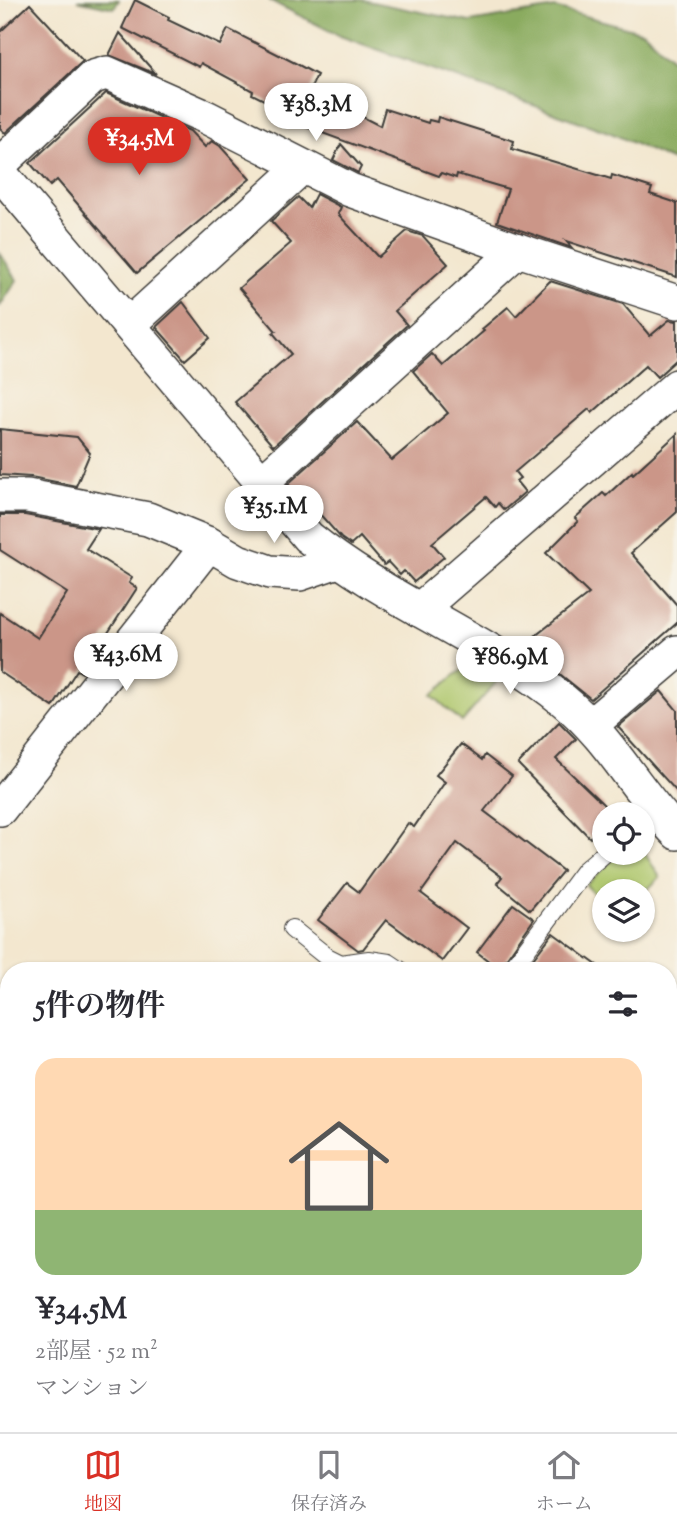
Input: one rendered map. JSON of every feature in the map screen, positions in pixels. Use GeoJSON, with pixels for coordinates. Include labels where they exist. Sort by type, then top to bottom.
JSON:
{"type":"FeatureCollection","features":[{"type":"Feature","properties":{"kind":"street"},"geometry":{"type":"LineString","coordinates":[[0,164],[93,77],[107,73],[206,117],[350,190],[677,302]]}},
{"type":"Feature","properties":{"kind":"street"},"geometry":{"type":"LineString","coordinates":[[129,326],[302,167]]}},
{"type":"Feature","properties":{"kind":"street"},"geometry":{"type":"LineString","coordinates":[[0,173],[308,537],[338,561],[526,674],[562,700],[591,725],[659,821]]}},
{"type":"Feature","properties":{"kind":"street"},"geometry":{"type":"LineString","coordinates":[[262,482],[519,250]]}},
{"type":"Feature","properties":{"kind":"street"},"geometry":{"type":"LineString","coordinates":[[419,610],[677,386]]}},
{"type":"Feature","properties":{"kind":"street"},"geometry":{"type":"LineString","coordinates":[[0,496],[27,496],[148,519],[209,544],[238,561],[270,572],[300,574],[338,561]]}},
{"type":"Feature","properties":{"kind":"street"},"geometry":{"type":"LineString","coordinates":[[0,808],[209,544]]}},
{"type":"Feature","properties":{"kind":"street"},"geometry":{"type":"LineString","coordinates":[[591,725],[677,652]]}},
{"type":"Feature","properties":{"kind":"lane"},"geometry":{"type":"LineString","coordinates":[[517,962],[592,864]]}},
{"type":"Feature","properties":{"kind":"lane"},"geometry":{"type":"LineString","coordinates":[[292,929],[337,962]]}},
{"type":"Feature","properties":{"kind":"lane"},"geometry":{"type":"LineString","coordinates":[[355,962],[379,962]]}},
{"type":"Feature","properties":{"kind":"green space"},"geometry":{"type":"Polygon","coordinates":[[[77,0],[119,0],[114,8],[77,0]]]}},
{"type":"Feature","properties":{"kind":"green space"},"geometry":{"type":"Polygon","coordinates":[[[269,0],[362,0],[470,22],[555,8],[644,32],[677,64],[677,163],[611,133],[340,36],[269,0]]]}},
{"type":"Feature","properties":{"kind":"green space"},"geometry":{"type":"Polygon","coordinates":[[[0,253],[17,280],[0,306],[0,253]]]}},
{"type":"Feature","properties":{"kind":"green space"},"geometry":{"type":"Polygon","coordinates":[[[479,659],[503,674],[462,722],[432,695],[479,659]]]}},
{"type":"Feature","properties":{"kind":"green space"},"geometry":{"type":"Polygon","coordinates":[[[607,865],[652,865],[660,877],[655,882],[655,879],[592,879],[607,865]]]}},
{"type":"Feature","properties":{"kind":"green space"},"geometry":{"type":"Polygon","coordinates":[[[592,879],[592,891],[586,885],[592,879]]]}},
{"type":"Feature","properties":{"kind":"building"},"geometry":{"type":"Polygon","coordinates":[[[135,0],[169,17],[168,20],[220,45],[228,29],[295,63],[317,75],[310,90],[380,126],[385,109],[428,123],[429,120],[437,122],[438,117],[514,141],[512,149],[611,179],[612,175],[652,188],[650,194],[677,203],[677,277],[566,241],[572,248],[497,222],[508,189],[457,174],[456,178],[441,173],[439,176],[306,127],[308,122],[252,94],[253,91],[201,63],[199,67],[122,28],[135,0]]]}},
{"type":"Feature","properties":{"kind":"building"},"geometry":{"type":"Polygon","coordinates":[[[30,4],[83,61],[5,133],[0,128],[0,32],[30,4]]]}},
{"type":"Feature","properties":{"kind":"building"},"geometry":{"type":"Polygon","coordinates":[[[120,33],[156,74],[109,55],[120,33]]]}},
{"type":"Feature","properties":{"kind":"building"},"geometry":{"type":"Polygon","coordinates":[[[106,93],[190,131],[205,147],[212,141],[220,146],[250,179],[137,273],[57,180],[50,186],[30,163],[106,93]]]}},
{"type":"Feature","properties":{"kind":"building"},"geometry":{"type":"Polygon","coordinates":[[[341,144],[361,167],[358,173],[333,160],[341,144]]]}},
{"type":"Feature","properties":{"kind":"building"},"geometry":{"type":"Polygon","coordinates":[[[316,194],[341,207],[338,214],[378,257],[407,231],[423,236],[448,264],[395,311],[407,325],[273,446],[235,402],[291,354],[273,333],[276,331],[239,288],[291,243],[271,221],[298,197],[309,208],[316,194]]]}},
{"type":"Feature","properties":{"kind":"building"},"geometry":{"type":"Polygon","coordinates":[[[550,281],[623,304],[650,336],[669,320],[677,321],[677,359],[657,377],[646,365],[592,413],[589,409],[515,472],[520,478],[516,481],[525,492],[504,510],[498,503],[495,507],[486,497],[432,543],[444,557],[414,582],[404,571],[400,575],[388,562],[384,565],[360,537],[351,545],[341,538],[309,502],[306,505],[288,484],[357,422],[392,460],[448,413],[413,371],[432,354],[443,366],[508,307],[516,316],[550,281]]]}},
{"type":"Feature","properties":{"kind":"building"},"geometry":{"type":"Polygon","coordinates":[[[183,302],[210,338],[185,360],[156,327],[183,302]]]}},
{"type":"Feature","properties":{"kind":"building"},"geometry":{"type":"Polygon","coordinates":[[[0,429],[77,437],[90,453],[76,486],[31,477],[0,475],[0,429]]]}},
{"type":"Feature","properties":{"kind":"building"},"geometry":{"type":"Polygon","coordinates":[[[677,434],[677,512],[631,553],[677,605],[677,623],[591,699],[551,667],[530,640],[589,594],[546,553],[578,521],[575,518],[603,493],[606,496],[632,472],[633,474],[677,434]]]}},
{"type":"Feature","properties":{"kind":"building"},"geometry":{"type":"Polygon","coordinates":[[[0,515],[25,515],[99,529],[86,549],[132,578],[129,583],[137,588],[82,673],[77,670],[53,707],[0,672],[0,613],[38,638],[67,593],[0,550],[0,515]]]}},
{"type":"Feature","properties":{"kind":"building"},"geometry":{"type":"Polygon","coordinates":[[[661,691],[677,710],[677,792],[618,727],[661,691]]]}},
{"type":"Feature","properties":{"kind":"building"},"geometry":{"type":"Polygon","coordinates":[[[559,722],[576,739],[556,759],[601,802],[592,802],[590,838],[518,764],[559,722]]]}},
{"type":"Feature","properties":{"kind":"building"},"geometry":{"type":"Polygon","coordinates":[[[461,744],[482,760],[485,755],[512,776],[484,811],[563,871],[530,910],[497,883],[502,877],[457,843],[421,893],[467,928],[442,961],[386,920],[363,949],[358,950],[318,920],[347,883],[359,892],[408,823],[414,827],[445,782],[436,775],[461,744]]]}},
{"type":"Feature","properties":{"kind":"building"},"geometry":{"type":"Polygon","coordinates":[[[513,904],[534,919],[504,962],[490,962],[477,952],[513,904]]]}},
{"type":"Feature","properties":{"kind":"building"},"geometry":{"type":"Polygon","coordinates":[[[553,933],[593,962],[531,962],[553,933]]]}}]}
